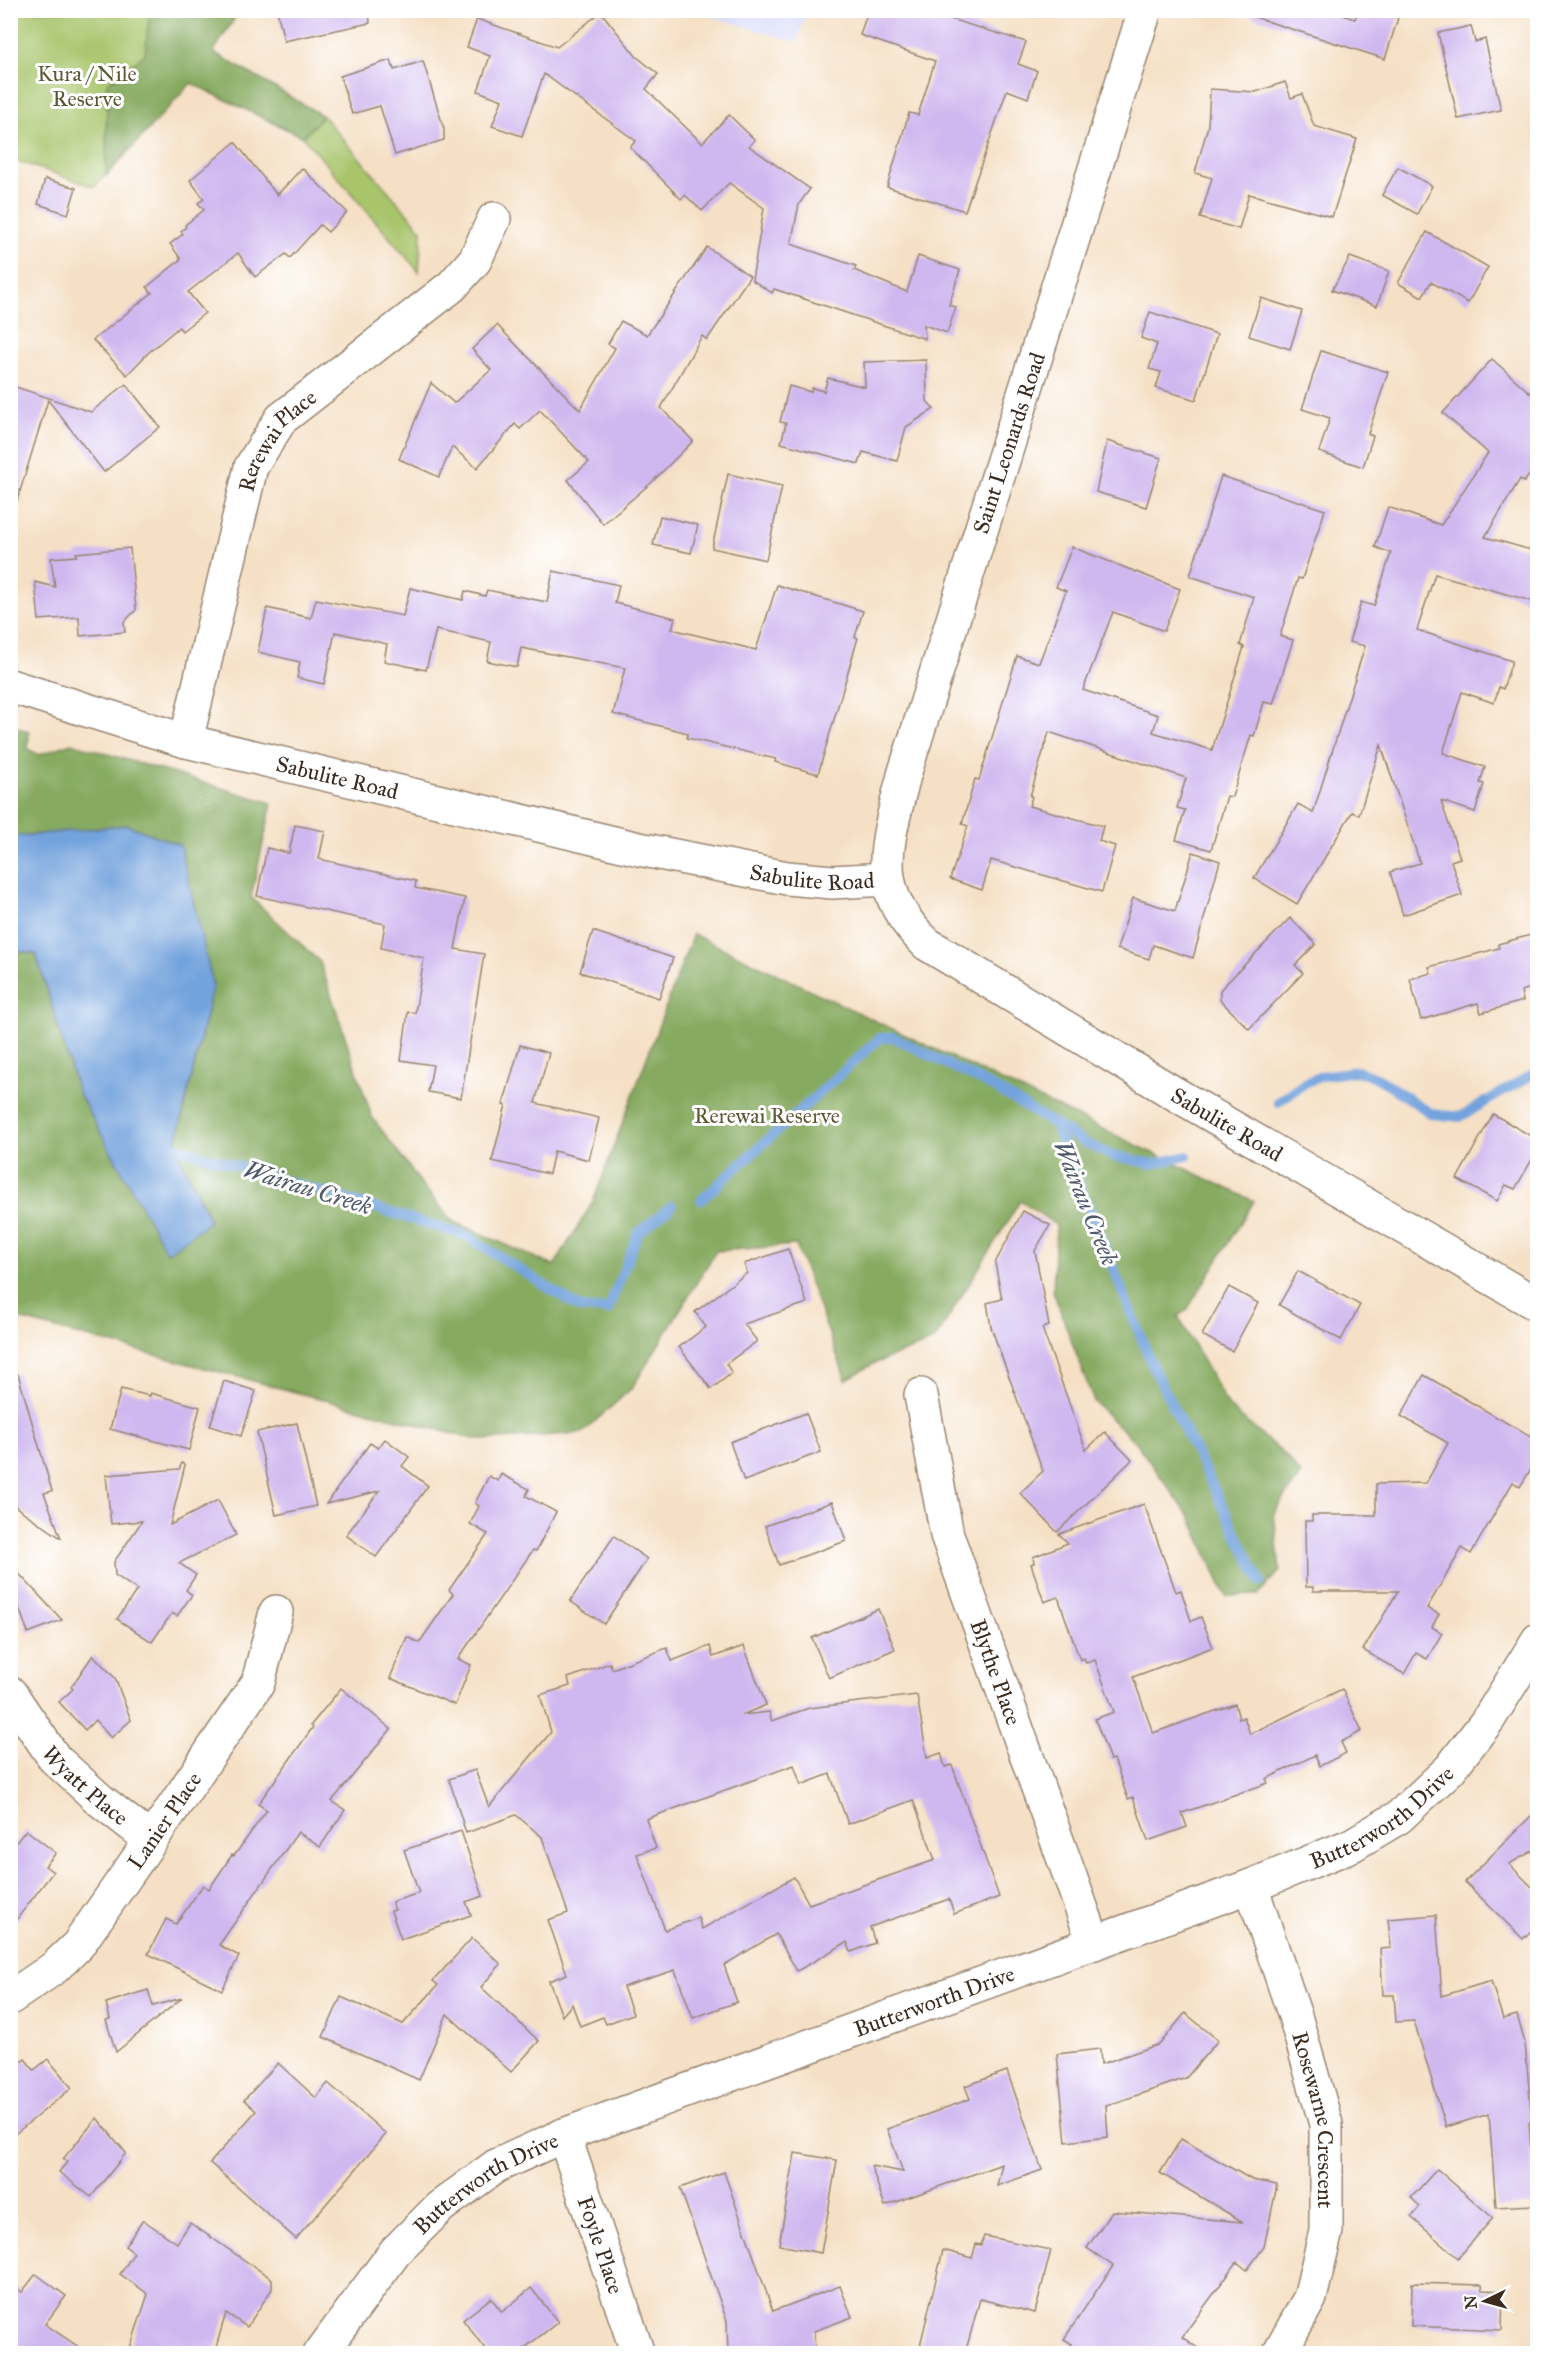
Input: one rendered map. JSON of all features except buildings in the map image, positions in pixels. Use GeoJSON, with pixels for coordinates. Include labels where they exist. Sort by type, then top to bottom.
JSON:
{"type":"FeatureCollection","features":[{"type":"Feature","properties":{"kind":"street","name":"Saint Leonards Road"},"geometry":{"type":"LineString","coordinates":[[888,879],[888,840],[904,775],[1145,10]]}},
{"type":"Feature","properties":{"kind":"street","name":"Rerewai Place"},"geometry":{"type":"LineString","coordinates":[[186,741],[250,468],[282,419],[452,286],[475,260],[494,219]]}},
{"type":"Feature","properties":{"kind":"street","name":"Sabulite Road"},"geometry":{"type":"LineString","coordinates":[[10,686],[186,741],[639,849],[787,878],[832,882],[888,879],[894,903],[906,925],[927,944],[1172,1092],[1538,1305]]}},
{"type":"Feature","properties":{"kind":"street","name":"Blythe Place"},"geometry":{"type":"LineString","coordinates":[[921,1395],[947,1535],[1094,1943]]}},
{"type":"Feature","properties":{"kind":"street","name":"Lanier Place"},"geometry":{"type":"LineString","coordinates":[[10,1998],[54,1968],[78,1945],[151,1840],[258,1683],[276,1612]]}},
{"type":"Feature","properties":{"kind":"street","name":"Butterworth Drive"},"geometry":{"type":"LineString","coordinates":[[321,2354],[395,2252],[440,2207],[496,2166],[564,2135],[1251,1886],[1352,1845],[1399,1817],[1450,1768],[1488,1720],[1538,1640]]}},
{"type":"Feature","properties":{"kind":"street","name":"Wyatt Place"},"geometry":{"type":"LineString","coordinates":[[10,1693],[55,1759],[91,1792],[151,1840]]}},
{"type":"Feature","properties":{"kind":"street","name":"Rosewarne Crescent"},"geometry":{"type":"LineString","coordinates":[[1251,1886],[1295,2016],[1326,2124],[1326,2231],[1310,2298],[1279,2354]]}},
{"type":"Feature","properties":{"kind":"street","name":"Foyle Place"},"geometry":{"type":"LineString","coordinates":[[564,2135],[638,2354]]}},
{"type":"Feature","properties":{"kind":"shaded area"},"geometry":{"type":"Polygon","coordinates":[[[807,10],[797,42],[693,11],[807,10]]]}},
{"type":"Feature","properties":{"kind":"green space"},"geometry":{"type":"Polygon","coordinates":[[[150,10],[239,11],[213,52],[323,116],[303,137],[191,83],[106,176],[107,84],[145,54],[150,10]]]}},
{"type":"Feature","properties":{"kind":"green space","name":"Kura / Nile Reserve"},"geometry":{"type":"Polygon","coordinates":[[[11,11],[239,11],[213,52],[323,116],[422,230],[419,272],[303,137],[191,83],[94,187],[11,159],[11,11]]]}},
{"type":"Feature","properties":{"kind":"green space","name":"Rerewai Reserve"},"geometry":{"type":"Polygon","coordinates":[[[11,725],[29,732],[28,749],[39,755],[71,743],[272,803],[251,897],[320,962],[372,1117],[452,1221],[554,1266],[593,1202],[693,934],[1254,1201],[1187,1310],[1178,1316],[1228,1406],[1285,1455],[1301,1474],[1274,1513],[1280,1571],[1258,1595],[1226,1596],[1190,1517],[1136,1443],[1094,1402],[1053,1291],[1056,1225],[1020,1201],[934,1341],[873,1364],[846,1380],[796,1245],[716,1251],[632,1388],[582,1433],[483,1440],[469,1438],[11,1317],[10,950],[36,954],[78,1092],[210,1220],[175,1147],[213,986],[11,837],[11,725]]]}},
{"type":"Feature","properties":{"kind":"water"},"geometry":{"type":"Polygon","coordinates":[[[127,825],[180,845],[213,985],[175,1147],[210,1221],[167,1253],[78,1092],[36,954],[11,950],[11,837],[127,825]]]}},
{"type":"Feature","properties":{"kind":"waterway","name":"Wairau Creek"},"geometry":{"type":"LineString","coordinates":[[701,1200],[880,1038],[893,1037],[991,1086],[1085,1143],[1113,1156],[1153,1164],[1187,1156]]}},
{"type":"Feature","properties":{"kind":"waterway"},"geometry":{"type":"LineString","coordinates":[[1278,1102],[1305,1083],[1321,1076],[1357,1071],[1379,1079],[1432,1114],[1460,1117],[1538,1071]]}},
{"type":"Feature","properties":{"kind":"waterway","name":"Wairau Creek"},"geometry":{"type":"LineString","coordinates":[[1054,1123],[1153,1367],[1260,1581]]}},
{"type":"Feature","properties":{"kind":"waterway","name":"Wairau Creek"},"geometry":{"type":"LineString","coordinates":[[175,1147],[467,1236],[580,1308],[608,1310],[638,1233],[672,1206]]}}]}
